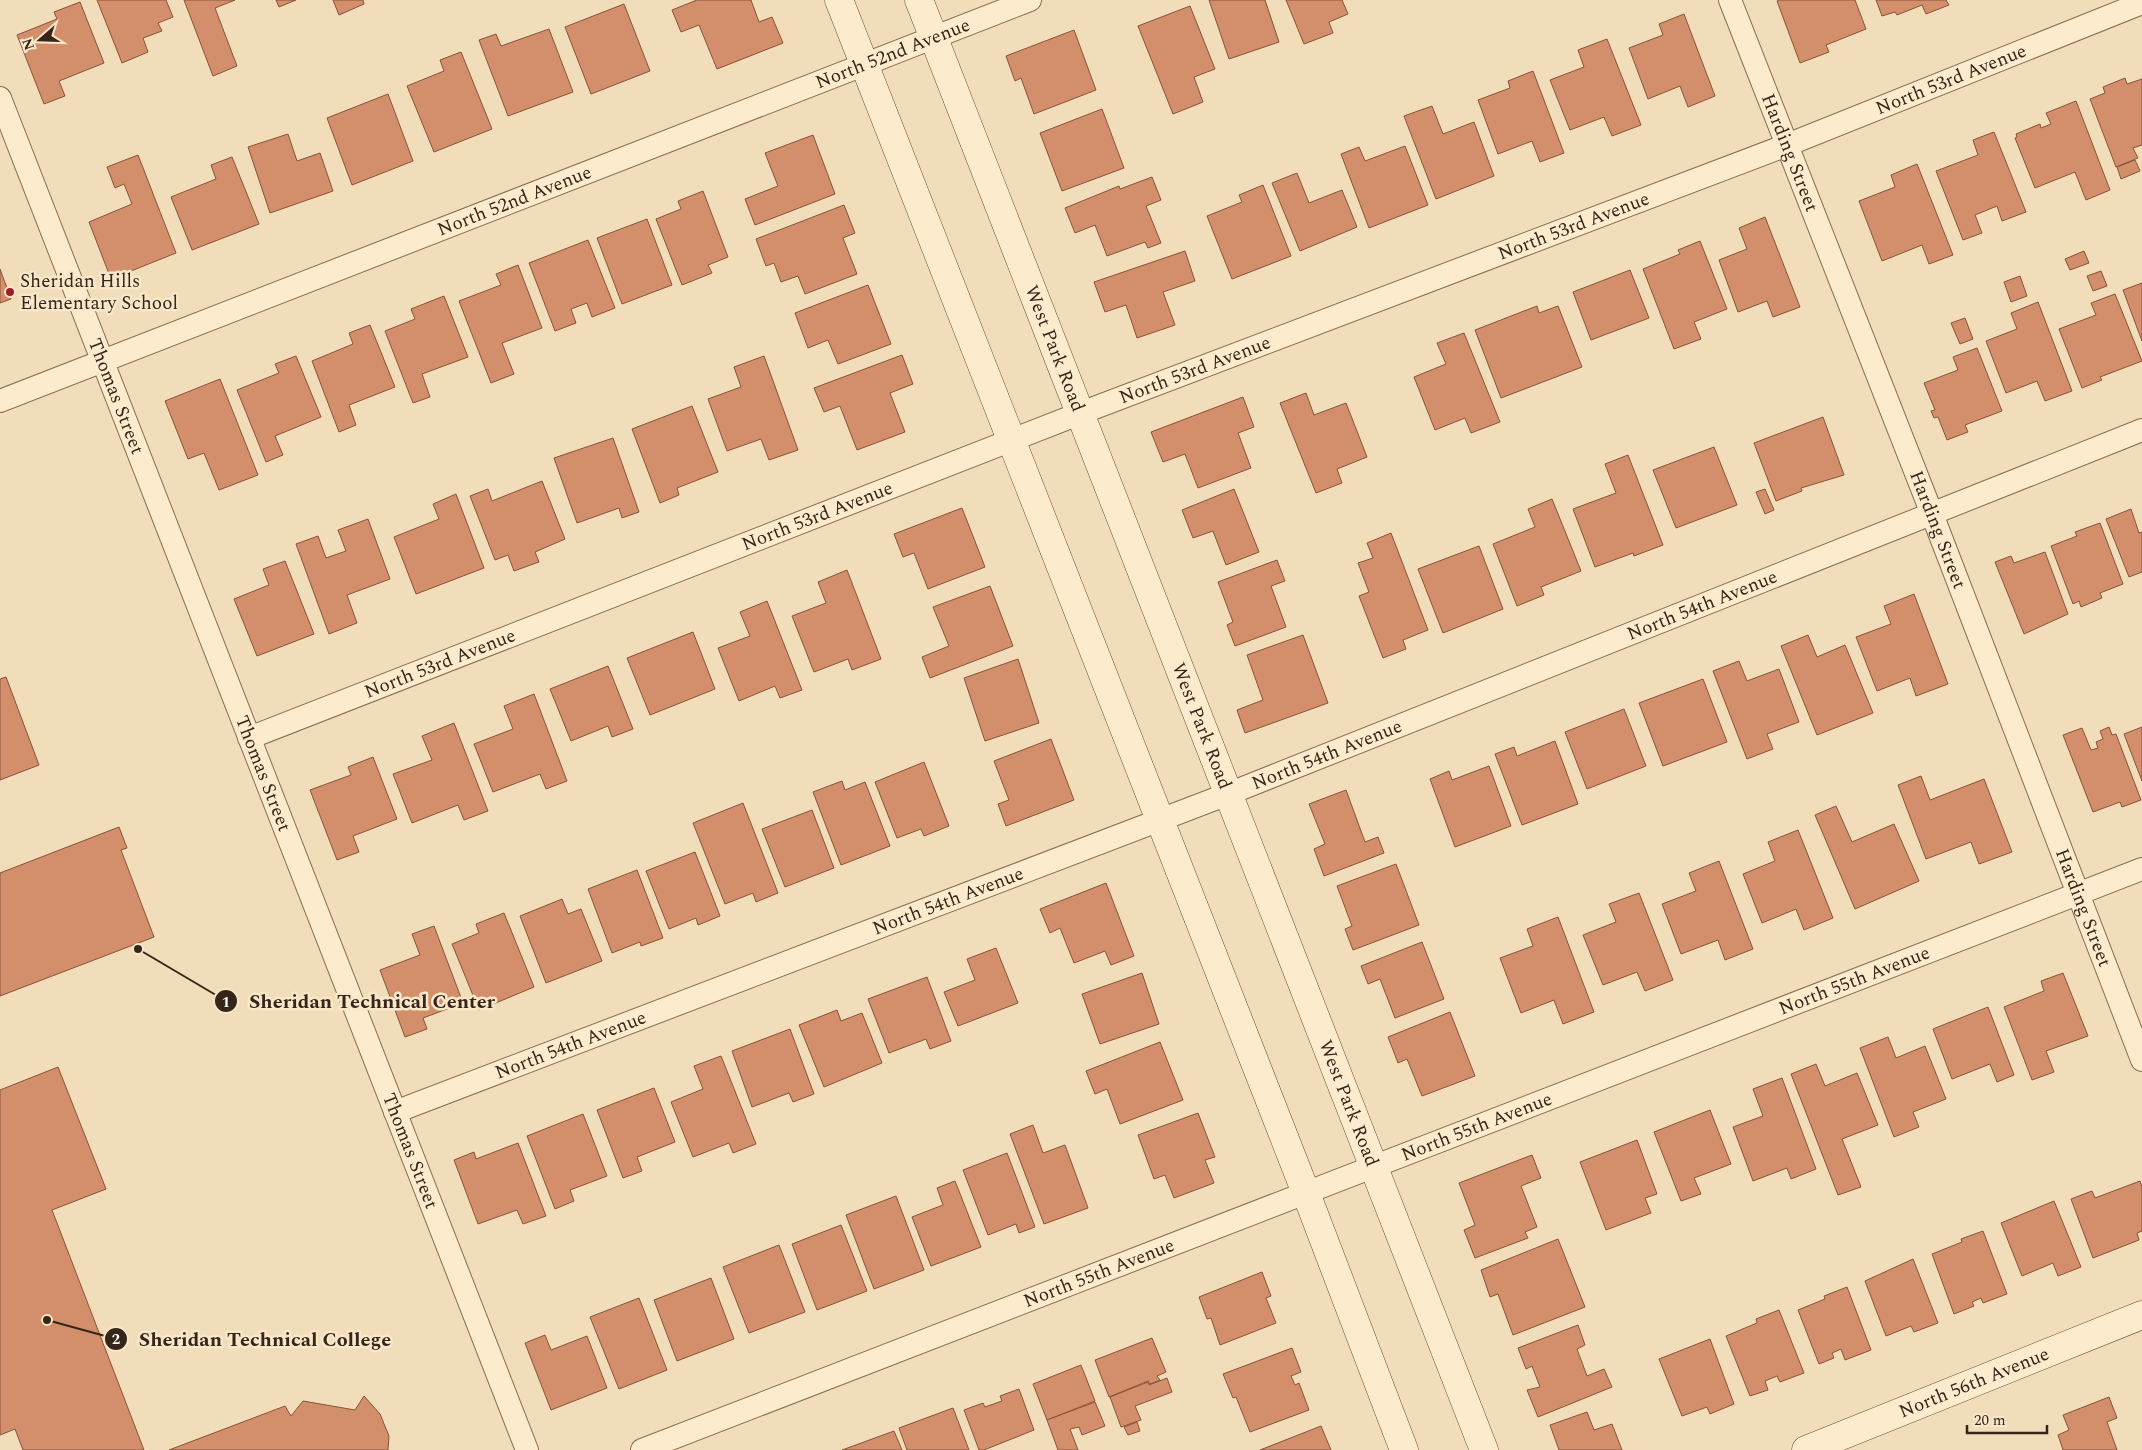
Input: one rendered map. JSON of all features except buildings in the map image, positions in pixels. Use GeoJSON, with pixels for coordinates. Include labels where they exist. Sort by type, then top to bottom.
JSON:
{"type":"FeatureCollection","features":[{"type":"Feature","properties":{"kind":"street"},"geometry":{"type":"LineString","coordinates":[[839,0],[1306,1193],[1404,1450]]}},
{"type":"Feature","properties":{"kind":"street","name":"West Park Road"},"geometry":{"type":"LineString","coordinates":[[919,0],[1484,1450]]}},
{"type":"Feature","properties":{"kind":"street","name":"North 52nd Avenue"},"geometry":{"type":"LineString","coordinates":[[0,401],[1030,0]]}},
{"type":"Feature","properties":{"kind":"street","name":"Harding Street"},"geometry":{"type":"LineString","coordinates":[[1730,0],[1932,514],[2142,1060]]}},
{"type":"Feature","properties":{"kind":"street","name":"North 53rd Avenue"},"geometry":{"type":"LineString","coordinates":[[249,738],[1011,440],[1787,144],[2142,4]]}},
{"type":"Feature","properties":{"kind":"street","name":"Thomas Street"},"geometry":{"type":"LineString","coordinates":[[0,98],[526,1450]]}},
{"type":"Feature","properties":{"kind":"street","name":"North 54th Avenue"},"geometry":{"type":"LineString","coordinates":[[395,1112],[1228,794],[2142,430]]}},
{"type":"Feature","properties":{"kind":"street","name":"North 55th Avenue"},"geometry":{"type":"LineString","coordinates":[[642,1450],[2142,868]]}},
{"type":"Feature","properties":{"kind":"street","name":"North 56th Avenue"},"geometry":{"type":"LineString","coordinates":[[1806,1450],[2142,1315]]}},
{"type":"Feature","properties":{"kind":"place","name":"Sheridan Hills Elementary School"},"geometry":{"type":"Point","coordinates":[10,292]}},
{"type":"Feature","properties":{"kind":"place","name":"Sheridan Technical Center"},"geometry":{"type":"Point","coordinates":[138,949]}},
{"type":"Feature","properties":{"kind":"place","name":"Sheridan Technical College"},"geometry":{"type":"Point","coordinates":[47,1320]}}]}
